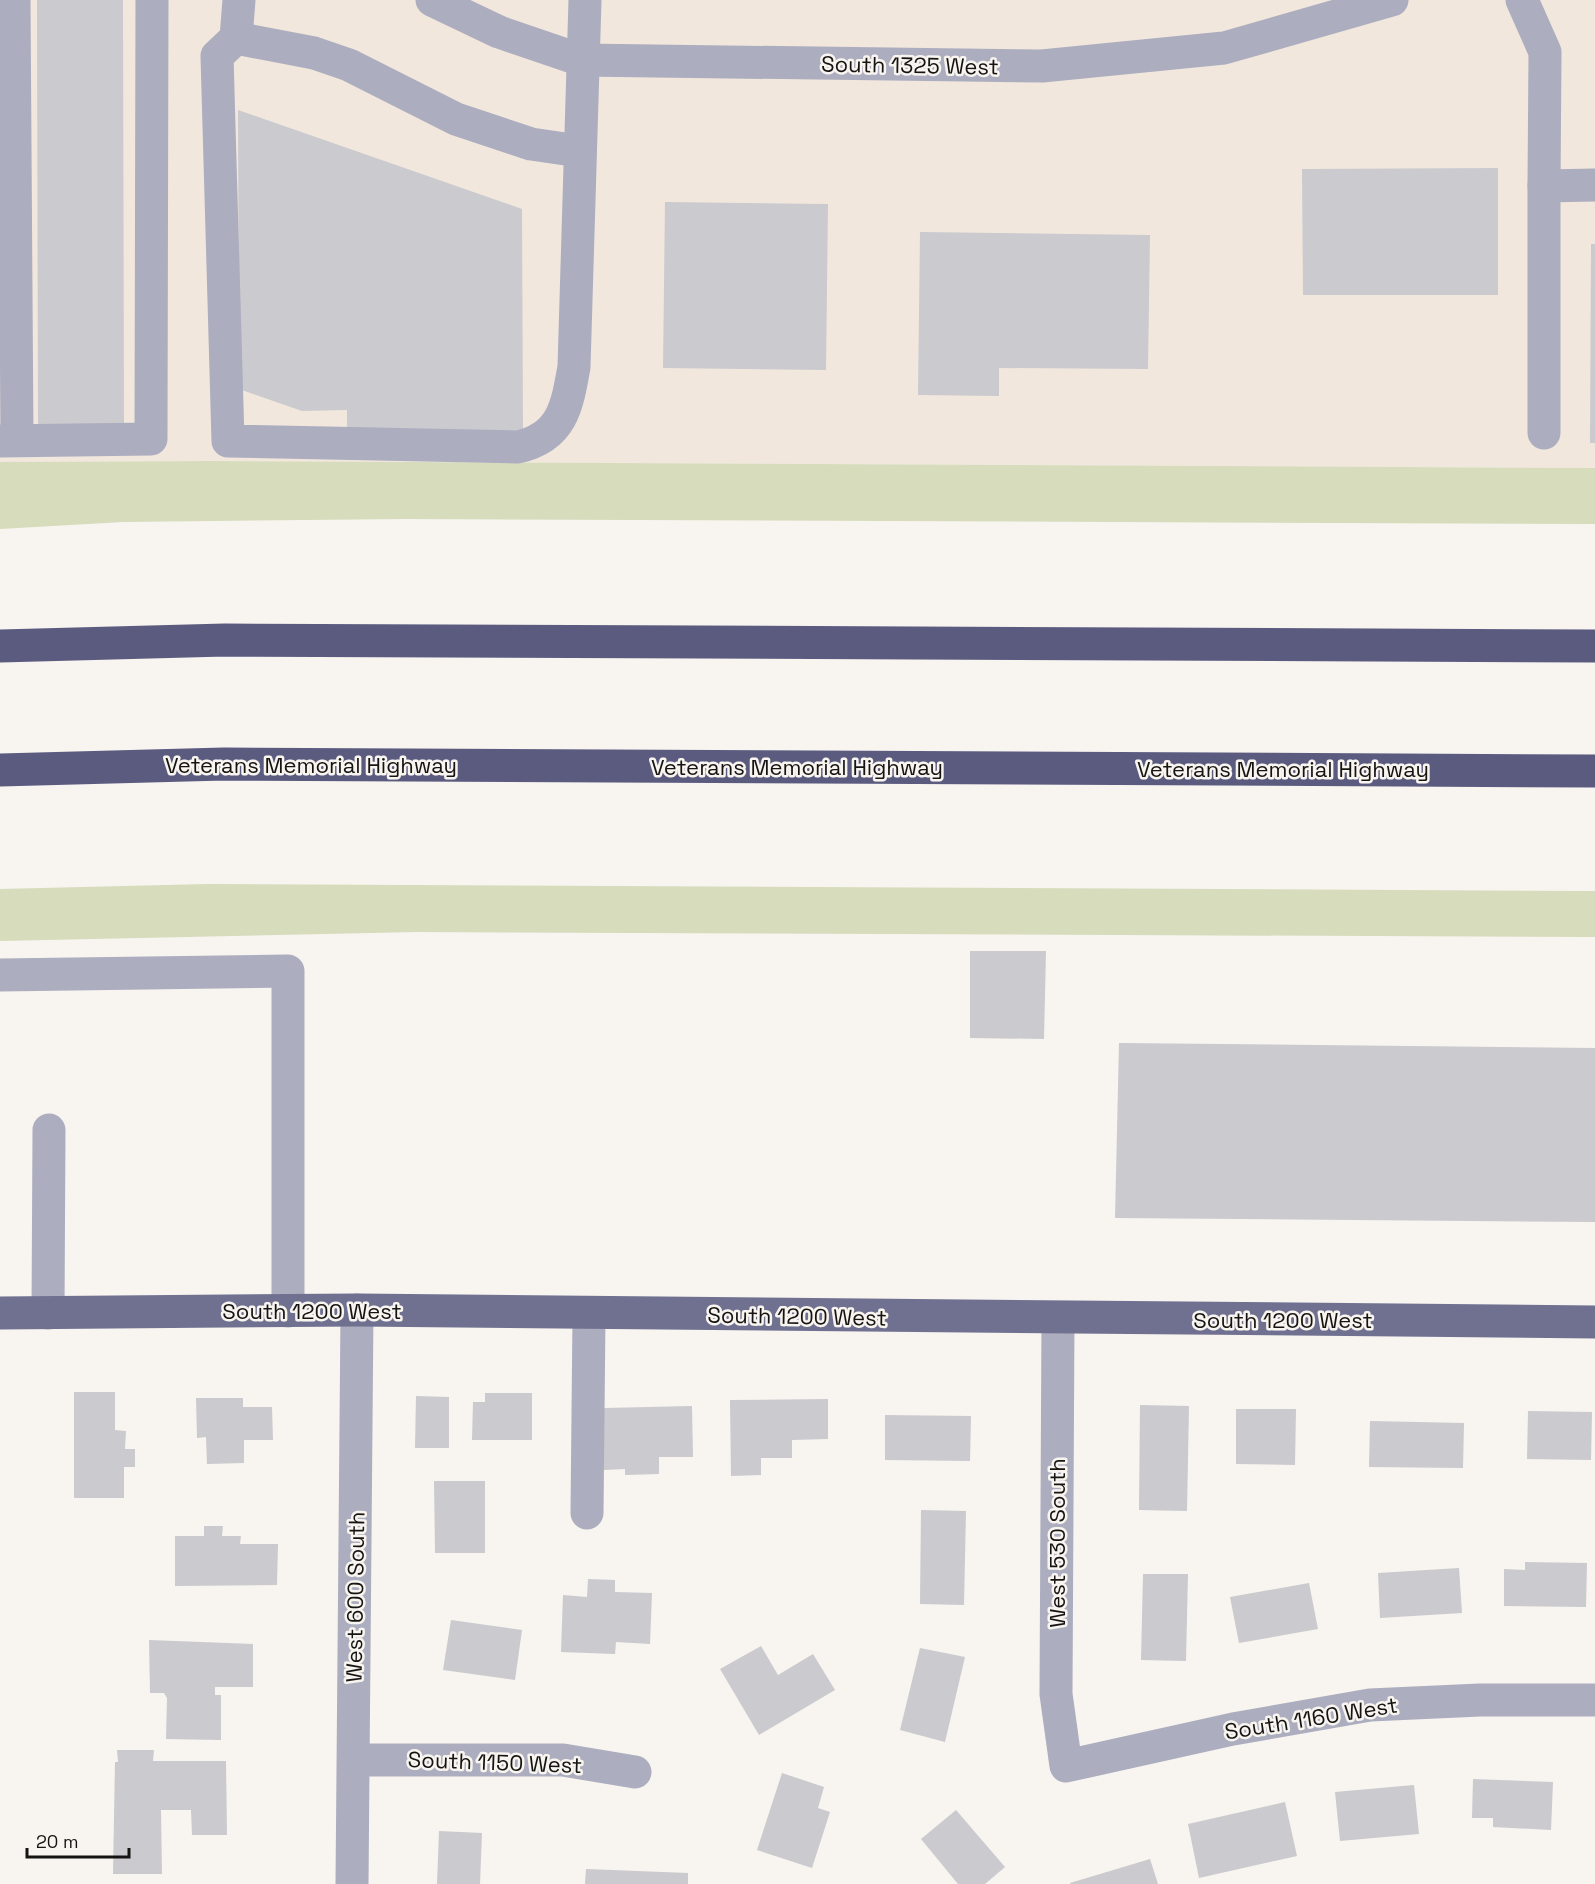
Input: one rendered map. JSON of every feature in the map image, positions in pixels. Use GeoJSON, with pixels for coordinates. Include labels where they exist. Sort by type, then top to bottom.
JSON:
{"type":"FeatureCollection","features":[{"type":"Feature","properties":{"kind":"highway"},"geometry":{"type":"LineString","coordinates":[[0,646],[225,640],[1595,646]]}},
{"type":"Feature","properties":{"kind":"highway","name":"Veterans Memorial Highway"},"geometry":{"type":"LineString","coordinates":[[0,770],[259,764],[1595,771]]}},
{"type":"Feature","properties":{"kind":"main road","name":"South 1200 West"},"geometry":{"type":"LineString","coordinates":[[0,1313],[357,1310],[1058,1319],[1595,1322]]}},
{"type":"Feature","properties":{"kind":"street"},"geometry":{"type":"LineString","coordinates":[[14,0],[8,440],[152,439],[152,0]]}},
{"type":"Feature","properties":{"kind":"street"},"geometry":{"type":"LineString","coordinates":[[239,0],[236,38],[217,56],[228,441],[518,447],[537,442],[556,427],[568,402],[574,367],[585,0]]}},
{"type":"Feature","properties":{"kind":"street","name":"South 1325 West"},"geometry":{"type":"LineString","coordinates":[[432,0],[499,32],[582,60],[1042,66],[1224,48],[1392,0]]}},
{"type":"Feature","properties":{"kind":"street"},"geometry":{"type":"LineString","coordinates":[[1522,0],[1545,52],[1544,433]]}},
{"type":"Feature","properties":{"kind":"street"},"geometry":{"type":"LineString","coordinates":[[236,38],[314,53],[349,65],[456,119],[531,144],[579,151]]}},
{"type":"Feature","properties":{"kind":"street"},"geometry":{"type":"LineString","coordinates":[[1544,186],[1595,184]]}},
{"type":"Feature","properties":{"kind":"street"},"geometry":{"type":"LineString","coordinates":[[0,975],[288,971],[288,1311]]}},
{"type":"Feature","properties":{"kind":"street"},"geometry":{"type":"LineString","coordinates":[[48,1313],[49,1130]]}},
{"type":"Feature","properties":{"kind":"street","name":"West 600 South"},"geometry":{"type":"LineString","coordinates":[[352,1884],[357,1310]]}},
{"type":"Feature","properties":{"kind":"street"},"geometry":{"type":"LineString","coordinates":[[587,1513],[589,1314]]}},
{"type":"Feature","properties":{"kind":"street","name":"West 530 South"},"geometry":{"type":"LineString","coordinates":[[1058,1319],[1056,1694],[1066,1766]]}},
{"type":"Feature","properties":{"kind":"street","name":"South 1160 West"},"geometry":{"type":"LineString","coordinates":[[1066,1766],[1233,1729],[1370,1705],[1480,1700],[1595,1700]]}},
{"type":"Feature","properties":{"kind":"street","name":"South 1150 West"},"geometry":{"type":"LineString","coordinates":[[354,1760],[563,1760],[635,1772]]}},
{"type":"Feature","properties":{"kind":"shaded area"},"geometry":{"type":"Polygon","coordinates":[[[0,0],[1595,0],[1595,468],[0,462],[0,0]]]}},
{"type":"Feature","properties":{"kind":"green space"},"geometry":{"type":"Polygon","coordinates":[[[0,462],[1595,468],[1595,524],[404,519],[123,522],[0,529],[0,462]]]}},
{"type":"Feature","properties":{"kind":"green space"},"geometry":{"type":"Polygon","coordinates":[[[208,884],[1595,891],[1595,937],[416,932],[0,941],[0,889],[208,884]]]}},
{"type":"Feature","properties":{"kind":"building"},"geometry":{"type":"Polygon","coordinates":[[[37,0],[123,0],[124,429],[38,429],[37,0]]]}},
{"type":"Feature","properties":{"kind":"building"},"geometry":{"type":"Polygon","coordinates":[[[238,110],[522,209],[523,434],[347,434],[347,410],[302,411],[239,389],[238,110]]]}},
{"type":"Feature","properties":{"kind":"building"},"geometry":{"type":"Polygon","coordinates":[[[1498,168],[1498,295],[1303,295],[1302,169],[1498,168]]]}},
{"type":"Feature","properties":{"kind":"building"},"geometry":{"type":"Polygon","coordinates":[[[665,202],[828,204],[826,370],[663,368],[665,202]]]}},
{"type":"Feature","properties":{"kind":"building"},"geometry":{"type":"Polygon","coordinates":[[[920,232],[1150,235],[1148,369],[999,368],[999,396],[918,395],[920,232]]]}},
{"type":"Feature","properties":{"kind":"building"},"geometry":{"type":"Polygon","coordinates":[[[1591,244],[1595,244],[1595,443],[1590,443],[1591,244]]]}},
{"type":"Feature","properties":{"kind":"building"},"geometry":{"type":"Polygon","coordinates":[[[970,951],[1046,951],[1044,1039],[970,1038],[970,951]]]}},
{"type":"Feature","properties":{"kind":"building"},"geometry":{"type":"Polygon","coordinates":[[[1119,1043],[1595,1048],[1595,1222],[1115,1218],[1119,1043]]]}},
{"type":"Feature","properties":{"kind":"building"},"geometry":{"type":"Polygon","coordinates":[[[74,1392],[115,1392],[115,1430],[126,1431],[125,1449],[135,1449],[135,1467],[124,1467],[124,1498],[74,1498],[74,1392]]]}},
{"type":"Feature","properties":{"kind":"building"},"geometry":{"type":"Polygon","coordinates":[[[485,1393],[532,1393],[532,1440],[472,1440],[473,1402],[485,1402],[485,1393]]]}},
{"type":"Feature","properties":{"kind":"building"},"geometry":{"type":"Polygon","coordinates":[[[416,1396],[449,1397],[449,1448],[415,1448],[416,1396]]]}},
{"type":"Feature","properties":{"kind":"building"},"geometry":{"type":"Polygon","coordinates":[[[196,1398],[243,1398],[243,1407],[272,1407],[273,1440],[244,1440],[244,1463],[207,1464],[206,1437],[197,1438],[196,1398]]]}},
{"type":"Feature","properties":{"kind":"building"},"geometry":{"type":"Polygon","coordinates":[[[828,1399],[828,1439],[792,1440],[792,1458],[761,1458],[761,1475],[731,1476],[730,1400],[828,1399]]]}},
{"type":"Feature","properties":{"kind":"building"},"geometry":{"type":"Polygon","coordinates":[[[1140,1405],[1189,1406],[1187,1511],[1139,1510],[1140,1405]]]}},
{"type":"Feature","properties":{"kind":"building"},"geometry":{"type":"Polygon","coordinates":[[[692,1406],[693,1457],[659,1457],[659,1474],[625,1475],[625,1469],[604,1470],[604,1408],[692,1406]]]}},
{"type":"Feature","properties":{"kind":"building"},"geometry":{"type":"Polygon","coordinates":[[[1236,1409],[1296,1409],[1295,1465],[1236,1464],[1236,1409]]]}},
{"type":"Feature","properties":{"kind":"building"},"geometry":{"type":"Polygon","coordinates":[[[1528,1411],[1592,1412],[1591,1460],[1527,1459],[1528,1411]]]}},
{"type":"Feature","properties":{"kind":"building"},"geometry":{"type":"Polygon","coordinates":[[[885,1415],[971,1416],[970,1461],[885,1460],[885,1415]]]}},
{"type":"Feature","properties":{"kind":"building"},"geometry":{"type":"Polygon","coordinates":[[[1370,1421],[1464,1423],[1463,1468],[1369,1467],[1370,1421]]]}},
{"type":"Feature","properties":{"kind":"building"},"geometry":{"type":"Polygon","coordinates":[[[434,1481],[485,1481],[485,1553],[435,1553],[434,1481]]]}},
{"type":"Feature","properties":{"kind":"building"},"geometry":{"type":"Polygon","coordinates":[[[921,1510],[966,1511],[964,1605],[920,1604],[921,1510]]]}},
{"type":"Feature","properties":{"kind":"building"},"geometry":{"type":"Polygon","coordinates":[[[204,1526],[223,1526],[222,1536],[241,1536],[240,1544],[278,1544],[277,1585],[175,1586],[175,1536],[204,1536],[204,1526]]]}},
{"type":"Feature","properties":{"kind":"building"},"geometry":{"type":"Polygon","coordinates":[[[1525,1562],[1587,1563],[1586,1607],[1504,1606],[1504,1569],[1525,1570],[1525,1562]]]}},
{"type":"Feature","properties":{"kind":"building"},"geometry":{"type":"Polygon","coordinates":[[[1459,1568],[1462,1613],[1380,1618],[1378,1573],[1459,1568]]]}},
{"type":"Feature","properties":{"kind":"building"},"geometry":{"type":"Polygon","coordinates":[[[1143,1574],[1188,1574],[1186,1661],[1141,1660],[1143,1574]]]}},
{"type":"Feature","properties":{"kind":"building"},"geometry":{"type":"Polygon","coordinates":[[[588,1579],[615,1580],[615,1592],[652,1593],[650,1644],[616,1642],[615,1654],[561,1652],[563,1595],[587,1597],[588,1579]]]}},
{"type":"Feature","properties":{"kind":"building"},"geometry":{"type":"Polygon","coordinates":[[[1309,1583],[1318,1629],[1239,1643],[1230,1597],[1309,1583]]]}},
{"type":"Feature","properties":{"kind":"building"},"geometry":{"type":"Polygon","coordinates":[[[451,1620],[522,1630],[515,1680],[443,1670],[451,1620]]]}},
{"type":"Feature","properties":{"kind":"building"},"geometry":{"type":"Polygon","coordinates":[[[149,1640],[253,1644],[253,1687],[215,1687],[215,1695],[221,1695],[221,1740],[166,1739],[167,1698],[164,1693],[150,1693],[149,1640]]]}},
{"type":"Feature","properties":{"kind":"building"},"geometry":{"type":"Polygon","coordinates":[[[761,1646],[778,1675],[813,1654],[835,1690],[759,1735],[720,1669],[761,1646]]]}},
{"type":"Feature","properties":{"kind":"building"},"geometry":{"type":"Polygon","coordinates":[[[920,1648],[965,1657],[945,1742],[900,1730],[920,1648]]]}},
{"type":"Feature","properties":{"kind":"building"},"geometry":{"type":"Polygon","coordinates":[[[117,1750],[154,1750],[153,1761],[226,1761],[227,1835],[192,1835],[191,1810],[161,1810],[162,1874],[113,1874],[117,1750]]]}},
{"type":"Feature","properties":{"kind":"building"},"geometry":{"type":"Polygon","coordinates":[[[782,1773],[824,1787],[818,1808],[830,1812],[812,1868],[757,1850],[782,1773]]]}},
{"type":"Feature","properties":{"kind":"building"},"geometry":{"type":"Polygon","coordinates":[[[1473,1779],[1553,1782],[1551,1830],[1493,1827],[1493,1818],[1472,1818],[1473,1779]]]}},
{"type":"Feature","properties":{"kind":"building"},"geometry":{"type":"Polygon","coordinates":[[[1414,1785],[1419,1834],[1340,1841],[1335,1792],[1414,1785]]]}},
{"type":"Feature","properties":{"kind":"building"},"geometry":{"type":"Polygon","coordinates":[[[1285,1802],[1297,1856],[1199,1878],[1188,1824],[1285,1802]]]}},
{"type":"Feature","properties":{"kind":"building"},"geometry":{"type":"Polygon","coordinates":[[[956,1810],[1005,1867],[985,1884],[958,1884],[921,1839],[956,1810]]]}},
{"type":"Feature","properties":{"kind":"building"},"geometry":{"type":"Polygon","coordinates":[[[439,1831],[482,1833],[480,1884],[437,1884],[439,1831]]]}},
{"type":"Feature","properties":{"kind":"building"},"geometry":{"type":"Polygon","coordinates":[[[1150,1859],[1158,1884],[1070,1884],[1070,1883],[1150,1859]]]}},
{"type":"Feature","properties":{"kind":"building"},"geometry":{"type":"Polygon","coordinates":[[[586,1869],[688,1873],[688,1884],[585,1884],[586,1869]]]}}]}
